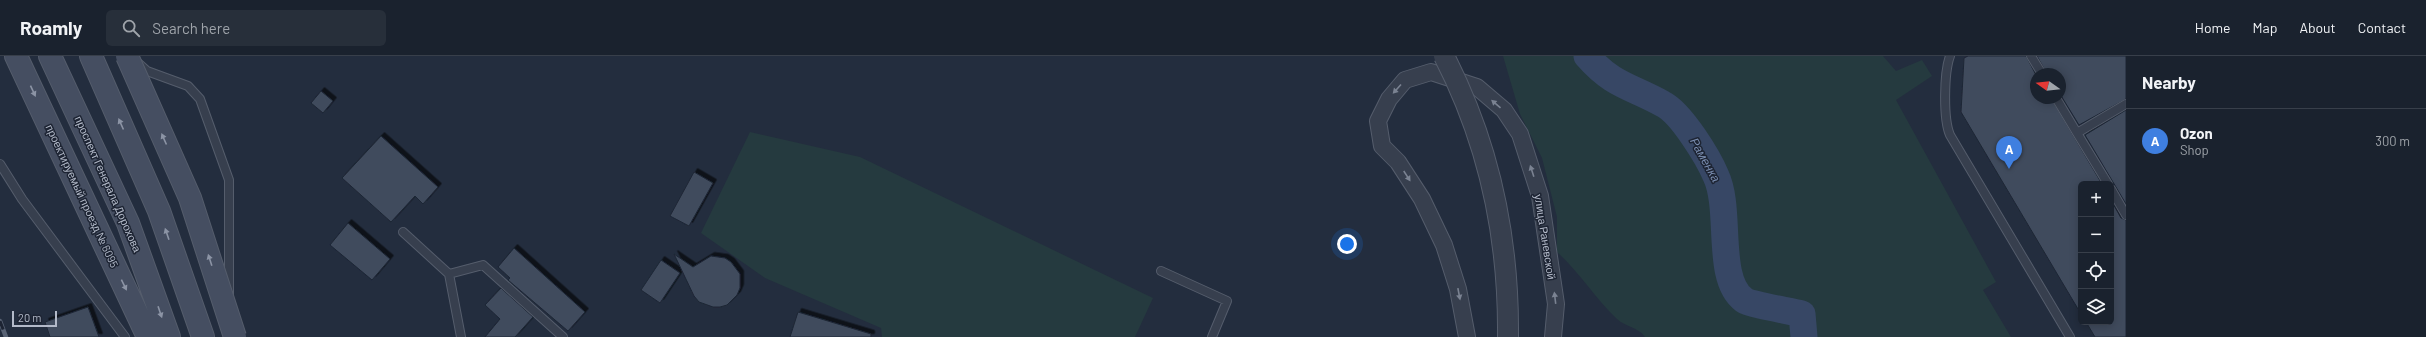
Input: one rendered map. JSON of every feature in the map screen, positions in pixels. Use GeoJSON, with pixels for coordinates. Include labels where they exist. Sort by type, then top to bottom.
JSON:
{"type":"FeatureCollection","features":[{"type":"Feature","properties":{"kind":"main road","name":"проектируемый проезд № 6095"},"geometry":{"type":"LineString","coordinates":[[16,56],[148,337]]}},
{"type":"Feature","properties":{"kind":"main road","name":"проспект Генерала Дорохова"},"geometry":{"type":"LineString","coordinates":[[50,56],[128,223],[169,337]]}},
{"type":"Feature","properties":{"kind":"main road"},"geometry":{"type":"LineString","coordinates":[[91,56],[158,211],[203,337]]}},
{"type":"Feature","properties":{"kind":"main road"},"geometry":{"type":"LineString","coordinates":[[127,56],[190,198],[235,337]]}},
{"type":"Feature","properties":{"kind":"street"},"geometry":{"type":"LineString","coordinates":[[1444,56],[1460,86],[1490,172],[1505,255],[1508,296],[1508,337]]}},
{"type":"Feature","properties":{"kind":"street","name":"улица Раневской"},"geometry":{"type":"LineString","coordinates":[[1467,337],[1458,289],[1444,245],[1422,199],[1398,162],[1382,146],[1378,122],[1388,99],[1405,80],[1431,72],[1476,87],[1504,110],[1520,134],[1540,196],[1556,304],[1553,337]]}},
{"type":"Feature","properties":{"kind":"lane"},"geometry":{"type":"LineString","coordinates":[[135,56],[141,67],[147,71],[180,82],[195,92],[200,99],[228,174],[230,195],[228,337]]}},
{"type":"Feature","properties":{"kind":"lane"},"geometry":{"type":"LineString","coordinates":[[1950,56],[1947,66],[1946,119],[1950,135],[2070,337]]}},
{"type":"Feature","properties":{"kind":"lane"},"geometry":{"type":"LineString","coordinates":[[2031,56],[2038,68]]}},
{"type":"Feature","properties":{"kind":"lane"},"geometry":{"type":"LineString","coordinates":[[2060,104],[2106,181]]}},
{"type":"Feature","properties":{"kind":"lane"},"geometry":{"type":"LineString","coordinates":[[2077,133],[2126,104]]}},
{"type":"Feature","properties":{"kind":"lane"},"geometry":{"type":"LineString","coordinates":[[0,164],[22,199],[125,337]]}},
{"type":"Feature","properties":{"kind":"lane"},"geometry":{"type":"LineString","coordinates":[[2114,195],[2126,214]]}},
{"type":"Feature","properties":{"kind":"lane"},"geometry":{"type":"LineString","coordinates":[[403,232],[449,274],[461,337]]}},
{"type":"Feature","properties":{"kind":"lane"},"geometry":{"type":"LineString","coordinates":[[449,274],[483,265],[563,337]]}},
{"type":"Feature","properties":{"kind":"lane"},"geometry":{"type":"LineString","coordinates":[[1161,271],[1227,301],[1212,337]]}},
{"type":"Feature","properties":{"kind":"green space"},"geometry":{"type":"Polygon","coordinates":[[[1503,56],[1883,56],[1896,71],[1922,60],[1932,76],[1896,100],[1996,282],[1983,290],[2011,337],[1645,337],[1640,331],[1617,319],[1573,268],[1557,252],[1557,217],[1542,158],[1520,114],[1503,56]]]}},
{"type":"Feature","properties":{"kind":"green space"},"geometry":{"type":"Polygon","coordinates":[[[750,132],[860,157],[1153,298],[1135,337],[882,337],[881,328],[765,278],[701,233],[750,132]]]}},
{"type":"Feature","properties":{"kind":"building"},"geometry":{"type":"Polygon","coordinates":[[[1968,56],[2026,56],[2032,68],[2030,68],[2030,104],[2055,104],[2100,181],[2078,181],[2078,309],[1961,112],[1964,58],[1968,56]]]}},
{"type":"Feature","properties":{"kind":"building"},"geometry":{"type":"Polygon","coordinates":[[[2037,56],[2126,56],[2126,99],[2079,125],[2066,104],[2066,68],[2044,68],[2037,56]]]}},
{"type":"Feature","properties":{"kind":"building"},"geometry":{"type":"Polygon","coordinates":[[[321,91],[333,101],[323,113],[311,103],[321,91]]]}},
{"type":"Feature","properties":{"kind":"building"},"geometry":{"type":"Polygon","coordinates":[[[2126,110],[2126,204],[2114,184],[2114,181],[2112,181],[2085,135],[2126,110]]]}},
{"type":"Feature","properties":{"kind":"building"},"geometry":{"type":"Polygon","coordinates":[[[381,136],[438,187],[423,204],[415,196],[391,222],[342,178],[381,136]]]}},
{"type":"Feature","properties":{"kind":"building"},"geometry":{"type":"Polygon","coordinates":[[[694,172],[713,183],[689,226],[670,216],[694,172]]]}},
{"type":"Feature","properties":{"kind":"building"},"geometry":{"type":"Polygon","coordinates":[[[2114,205],[2121,218],[2126,220],[2126,337],[2095,337],[2088,325],[2114,325],[2114,205]]]}},
{"type":"Feature","properties":{"kind":"building"},"geometry":{"type":"Polygon","coordinates":[[[348,223],[390,259],[372,280],[330,245],[348,223]]]}},
{"type":"Feature","properties":{"kind":"building"},"geometry":{"type":"Polygon","coordinates":[[[514,248],[585,312],[568,331],[508,280],[510,278],[498,267],[514,248]]]}},
{"type":"Feature","properties":{"kind":"building"},"geometry":{"type":"Polygon","coordinates":[[[674,254],[693,267],[711,256],[725,258],[731,262],[740,274],[740,288],[737,295],[727,305],[720,307],[713,307],[699,302],[694,296],[674,254]]]}},
{"type":"Feature","properties":{"kind":"building"},"geometry":{"type":"Polygon","coordinates":[[[661,260],[680,273],[660,303],[641,290],[661,260]]]}},
{"type":"Feature","properties":{"kind":"building"},"geometry":{"type":"Polygon","coordinates":[[[501,288],[533,317],[515,337],[485,337],[500,319],[485,305],[501,288]]]}},
{"type":"Feature","properties":{"kind":"building"},"geometry":{"type":"Polygon","coordinates":[[[88,307],[99,337],[50,337],[45,322],[88,307]]]}},
{"type":"Feature","properties":{"kind":"building"},"geometry":{"type":"Polygon","coordinates":[[[798,312],[871,334],[871,337],[790,337],[798,312]]]}},
{"type":"Feature","properties":{"kind":"waterway","name":"Раменка"},"geometry":{"type":"LineString","coordinates":[[1587,56],[1596,66],[1614,80],[1663,104],[1678,116],[1686,126],[1707,158],[1721,190],[1727,261],[1730,277],[1735,290],[1744,300],[1748,302],[1802,314],[1804,337]]}},
{"type":"Feature","properties":{"kind":"railway"},"geometry":{"type":"LineString","coordinates":[[0,321],[6,337]]}},
{"type":"Feature","properties":{"kind":"place","name":"Ozon"},"geometry":{"type":"Point","coordinates":[2009,169]}}]}
